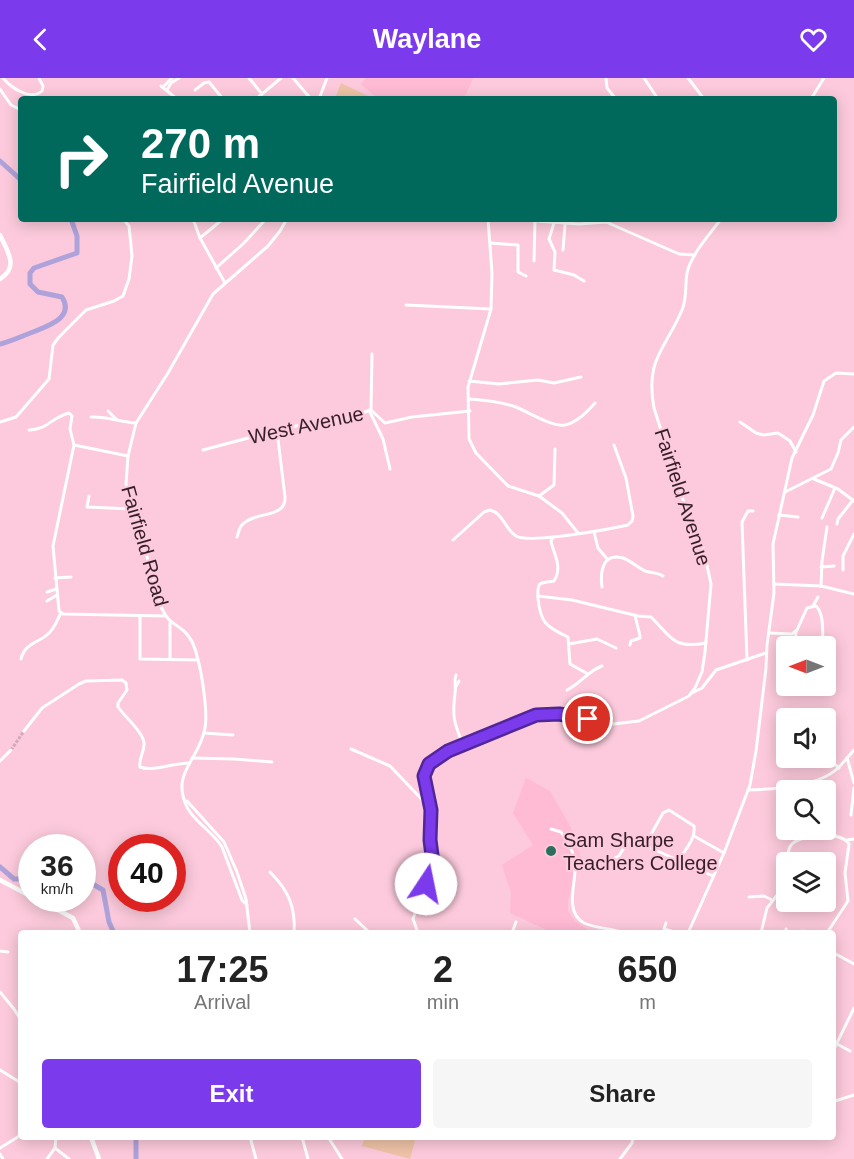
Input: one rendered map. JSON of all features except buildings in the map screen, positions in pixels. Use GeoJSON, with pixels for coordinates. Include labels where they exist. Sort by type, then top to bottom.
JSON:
{"type":"FeatureCollection","features":[{"type":"Feature","properties":{"kind":"main road"},"geometry":{"type":"LineString","coordinates":[[0,235],[11,263],[10,272],[0,279]]}},
{"type":"Feature","properties":{"kind":"main road"},"geometry":{"type":"LineString","coordinates":[[0,880],[18,890]]}},
{"type":"Feature","properties":{"kind":"main road"},"geometry":{"type":"LineString","coordinates":[[61,912],[73,918],[79,930]]}},
{"type":"Feature","properties":{"kind":"main road"},"geometry":{"type":"LineString","coordinates":[[91,1140],[99,1159]]}},
{"type":"Feature","properties":{"kind":"street"},"geometry":{"type":"LineString","coordinates":[[3,78],[11,86],[28,95],[34,95],[42,91],[43,86],[39,78]]}},
{"type":"Feature","properties":{"kind":"street"},"geometry":{"type":"LineString","coordinates":[[164,88],[172,78]]}},
{"type":"Feature","properties":{"kind":"street"},"geometry":{"type":"LineString","coordinates":[[164,88],[179,78]]}},
{"type":"Feature","properties":{"kind":"street"},"geometry":{"type":"LineString","coordinates":[[249,78],[262,94]]}},
{"type":"Feature","properties":{"kind":"street"},"geometry":{"type":"LineString","coordinates":[[260,96],[281,78]]}},
{"type":"Feature","properties":{"kind":"street"},"geometry":{"type":"LineString","coordinates":[[293,78],[308,96]]}},
{"type":"Feature","properties":{"kind":"street"},"geometry":{"type":"LineString","coordinates":[[320,96],[327,78]]}},
{"type":"Feature","properties":{"kind":"street"},"geometry":{"type":"LineString","coordinates":[[606,78],[607,88],[614,96]]}},
{"type":"Feature","properties":{"kind":"street"},"geometry":{"type":"LineString","coordinates":[[645,78],[656,96]]}},
{"type":"Feature","properties":{"kind":"street"},"geometry":{"type":"LineString","coordinates":[[688,78],[702,96]]}},
{"type":"Feature","properties":{"kind":"street"},"geometry":{"type":"LineString","coordinates":[[813,96],[824,78]]}},
{"type":"Feature","properties":{"kind":"street"},"geometry":{"type":"LineString","coordinates":[[195,90],[209,82],[221,96]]}},
{"type":"Feature","properties":{"kind":"street"},"geometry":{"type":"LineString","coordinates":[[164,88],[173,96]]}},
{"type":"Feature","properties":{"kind":"street"},"geometry":{"type":"LineString","coordinates":[[0,89],[11,105],[18,108]]}},
{"type":"Feature","properties":{"kind":"street"},"geometry":{"type":"LineString","coordinates":[[0,422],[16,417],[49,379],[54,345],[59,337],[86,310],[123,296],[129,279],[132,256],[129,226],[126,222]]}},
{"type":"Feature","properties":{"kind":"street"},"geometry":{"type":"LineString","coordinates":[[194,222],[200,238],[225,283]]}},
{"type":"Feature","properties":{"kind":"street"},"geometry":{"type":"LineString","coordinates":[[200,238],[219,222]]}},
{"type":"Feature","properties":{"kind":"street"},"geometry":{"type":"LineString","coordinates":[[216,268],[263,222]]}},
{"type":"Feature","properties":{"kind":"street","name":"Fairfield Road"},"geometry":{"type":"LineString","coordinates":[[250,930],[247,905],[242,900],[222,847],[188,808],[181,787],[181,780],[204,733],[206,719],[198,660],[189,637],[183,630],[170,623],[165,616],[126,484],[128,456],[136,423],[168,373],[213,294],[268,246],[285,222]]}},
{"type":"Feature","properties":{"kind":"street"},"geometry":{"type":"LineString","coordinates":[[488,222],[491,309],[469,381],[468,434],[476,453],[508,486],[539,496],[562,513],[578,533]]}},
{"type":"Feature","properties":{"kind":"street"},"geometry":{"type":"LineString","coordinates":[[534,261],[535,222]]}},
{"type":"Feature","properties":{"kind":"street"},"geometry":{"type":"LineString","coordinates":[[544,222],[565,224],[606,222],[679,254],[696,255]]}},
{"type":"Feature","properties":{"kind":"street","name":"Fairfield Avenue"},"geometry":{"type":"LineString","coordinates":[[692,693],[702,672],[711,590],[707,561],[700,538],[687,509],[651,394],[653,366],[684,307],[687,271],[719,222]]}},
{"type":"Feature","properties":{"kind":"street"},"geometry":{"type":"LineString","coordinates":[[554,223],[549,240],[555,252],[554,270],[574,275],[584,281]]}},
{"type":"Feature","properties":{"kind":"street"},"geometry":{"type":"LineString","coordinates":[[563,250],[565,224]]}},
{"type":"Feature","properties":{"kind":"street"},"geometry":{"type":"LineString","coordinates":[[490,243],[518,245],[518,272],[526,276]]}},
{"type":"Feature","properties":{"kind":"street"},"geometry":{"type":"LineString","coordinates":[[406,305],[491,309]]}},
{"type":"Feature","properties":{"kind":"street"},"geometry":{"type":"LineString","coordinates":[[372,354],[370,410],[383,439],[390,469]]}},
{"type":"Feature","properties":{"kind":"street"},"geometry":{"type":"LineString","coordinates":[[689,930],[724,853],[748,790],[756,751],[774,584],[772,553],[790,466],[813,415],[824,381],[836,373],[854,374]]}},
{"type":"Feature","properties":{"kind":"street"},"geometry":{"type":"LineString","coordinates":[[469,381],[485,384],[538,380],[554,383],[581,377]]}},
{"type":"Feature","properties":{"kind":"street"},"geometry":{"type":"LineString","coordinates":[[469,399],[516,407],[561,425],[578,418],[595,403]]}},
{"type":"Feature","properties":{"kind":"street","name":"West Avenue"},"geometry":{"type":"LineString","coordinates":[[202,450],[276,430],[301,425],[314,427],[324,425],[370,410],[385,423],[412,417],[470,411]]}},
{"type":"Feature","properties":{"kind":"street"},"geometry":{"type":"LineString","coordinates":[[108,411],[121,423],[136,423]]}},
{"type":"Feature","properties":{"kind":"street"},"geometry":{"type":"LineString","coordinates":[[21,659],[26,648],[54,628],[61,613],[52,546],[74,445],[70,429],[72,416],[69,413],[60,415],[38,430],[28,430]]}},
{"type":"Feature","properties":{"kind":"street"},"geometry":{"type":"LineString","coordinates":[[91,417],[117,420]]}},
{"type":"Feature","properties":{"kind":"street"},"geometry":{"type":"LineString","coordinates":[[740,422],[745,427],[763,435],[778,433],[790,441],[796,452]]}},
{"type":"Feature","properties":{"kind":"street"},"geometry":{"type":"LineString","coordinates":[[785,492],[831,469],[841,440],[854,428]]}},
{"type":"Feature","properties":{"kind":"street"},"geometry":{"type":"LineString","coordinates":[[237,537],[244,522],[279,511],[284,506],[285,497],[276,430]]}},
{"type":"Feature","properties":{"kind":"street"},"geometry":{"type":"LineString","coordinates":[[74,445],[128,456]]}},
{"type":"Feature","properties":{"kind":"street"},"geometry":{"type":"LineString","coordinates":[[453,540],[489,510],[497,513],[517,536],[537,538],[567,536],[628,525],[633,518],[626,478],[614,445]]}},
{"type":"Feature","properties":{"kind":"street"},"geometry":{"type":"LineString","coordinates":[[539,496],[554,485],[555,449]]}},
{"type":"Feature","properties":{"kind":"street"},"geometry":{"type":"LineString","coordinates":[[814,478],[854,501],[838,519],[837,524]]}},
{"type":"Feature","properties":{"kind":"street"},"geometry":{"type":"LineString","coordinates":[[822,518],[835,488]]}},
{"type":"Feature","properties":{"kind":"street"},"geometry":{"type":"LineString","coordinates":[[89,496],[87,507],[132,509]]}},
{"type":"Feature","properties":{"kind":"street"},"geometry":{"type":"LineString","coordinates":[[747,660],[742,522],[745,514],[753,511]]}},
{"type":"Feature","properties":{"kind":"street"},"geometry":{"type":"LineString","coordinates":[[779,515],[798,517]]}},
{"type":"Feature","properties":{"kind":"street"},"geometry":{"type":"LineString","coordinates":[[821,586],[821,567],[827,527]]}},
{"type":"Feature","properties":{"kind":"street"},"geometry":{"type":"LineString","coordinates":[[594,532],[598,548],[608,560]]}},
{"type":"Feature","properties":{"kind":"street"},"geometry":{"type":"LineString","coordinates":[[843,570],[843,556],[854,534]]}},
{"type":"Feature","properties":{"kind":"street"},"geometry":{"type":"LineString","coordinates":[[555,536],[551,541],[557,559],[558,574],[554,581],[542,582],[539,585],[541,618],[553,630],[568,637],[570,664],[588,674]]}},
{"type":"Feature","properties":{"kind":"street"},"geometry":{"type":"LineString","coordinates":[[602,587],[601,570],[608,560],[624,558],[646,571],[663,576]]}},
{"type":"Feature","properties":{"kind":"street"},"geometry":{"type":"LineString","coordinates":[[821,567],[834,566]]}},
{"type":"Feature","properties":{"kind":"street"},"geometry":{"type":"LineString","coordinates":[[56,578],[72,577]]}},
{"type":"Feature","properties":{"kind":"street"},"geometry":{"type":"LineString","coordinates":[[774,584],[821,586],[854,594]]}},
{"type":"Feature","properties":{"kind":"street"},"geometry":{"type":"LineString","coordinates":[[47,592],[56,589]]}},
{"type":"Feature","properties":{"kind":"street"},"geometry":{"type":"LineString","coordinates":[[47,601],[57,595]]}},
{"type":"Feature","properties":{"kind":"street"},"geometry":{"type":"LineString","coordinates":[[538,596],[572,600],[651,617],[676,643],[691,645],[706,643]]}},
{"type":"Feature","properties":{"kind":"street"},"geometry":{"type":"LineString","coordinates":[[796,636],[807,608],[813,606],[818,597]]}},
{"type":"Feature","properties":{"kind":"street"},"geometry":{"type":"LineString","coordinates":[[813,606],[820,610],[822,636]]}},
{"type":"Feature","properties":{"kind":"street"},"geometry":{"type":"LineString","coordinates":[[61,613],[165,616]]}},
{"type":"Feature","properties":{"kind":"street"},"geometry":{"type":"LineString","coordinates":[[630,645],[631,641],[640,638],[635,615]]}},
{"type":"Feature","properties":{"kind":"street"},"geometry":{"type":"LineString","coordinates":[[140,617],[140,658],[198,660]]}},
{"type":"Feature","properties":{"kind":"street"},"geometry":{"type":"LineString","coordinates":[[170,623],[170,659]]}},
{"type":"Feature","properties":{"kind":"street"},"geometry":{"type":"LineString","coordinates":[[769,633],[784,635],[796,631]]}},
{"type":"Feature","properties":{"kind":"street"},"geometry":{"type":"LineString","coordinates":[[569,644],[597,639],[616,648]]}},
{"type":"Feature","properties":{"kind":"street"},"geometry":{"type":"LineString","coordinates":[[417,930],[413,919],[433,863],[430,840],[431,810],[424,784],[425,769],[429,764],[448,751],[536,715],[559,714],[613,724],[639,721],[702,688],[716,670],[766,652]]}},
{"type":"Feature","properties":{"kind":"street"},"geometry":{"type":"LineString","coordinates":[[567,690],[578,685],[588,674],[602,666]]}},
{"type":"Feature","properties":{"kind":"street"},"geometry":{"type":"LineString","coordinates":[[456,675],[452,710],[463,745]]}},
{"type":"Feature","properties":{"kind":"street"},"geometry":{"type":"LineString","coordinates":[[24,730],[42,708],[79,684],[86,681],[122,680],[126,682],[127,690],[118,703],[118,707],[141,734],[144,742],[139,760],[140,767],[149,769],[175,763],[189,763]]}},
{"type":"Feature","properties":{"kind":"street"},"geometry":{"type":"LineString","coordinates":[[455,688],[459,681]]}},
{"type":"Feature","properties":{"kind":"street"},"geometry":{"type":"LineString","coordinates":[[204,733],[233,735]]}},
{"type":"Feature","properties":{"kind":"street"},"geometry":{"type":"LineString","coordinates":[[0,761],[5,759],[11,750]]}},
{"type":"Feature","properties":{"kind":"street"},"geometry":{"type":"LineString","coordinates":[[351,750],[390,766],[431,810]]}},
{"type":"Feature","properties":{"kind":"street"},"geometry":{"type":"LineString","coordinates":[[748,790],[800,784],[819,779],[838,768],[854,750]]}},
{"type":"Feature","properties":{"kind":"street"},"geometry":{"type":"LineString","coordinates":[[192,758],[272,762]]}},
{"type":"Feature","properties":{"kind":"street"},"geometry":{"type":"LineString","coordinates":[[847,758],[854,783]]}},
{"type":"Feature","properties":{"kind":"street"},"geometry":{"type":"LineString","coordinates":[[851,815],[854,788]]}},
{"type":"Feature","properties":{"kind":"street"},"geometry":{"type":"LineString","coordinates":[[645,845],[666,810],[669,810],[694,826],[694,836],[678,861]]}},
{"type":"Feature","properties":{"kind":"street"},"geometry":{"type":"LineString","coordinates":[[550,829],[561,832],[572,849],[575,865],[572,907],[575,915],[590,925],[612,930]]}},
{"type":"Feature","properties":{"kind":"street"},"geometry":{"type":"LineString","coordinates":[[694,836],[724,853]]}},
{"type":"Feature","properties":{"kind":"street"},"geometry":{"type":"LineString","coordinates":[[788,852],[792,844],[808,837],[832,836],[843,837],[847,840],[854,839]]}},
{"type":"Feature","properties":{"kind":"street"},"geometry":{"type":"LineString","coordinates":[[606,862],[619,856],[628,841],[633,840],[713,877]]}},
{"type":"Feature","properties":{"kind":"street"},"geometry":{"type":"LineString","coordinates":[[829,930],[848,901],[845,873],[849,844],[847,840]]}},
{"type":"Feature","properties":{"kind":"street"},"geometry":{"type":"LineString","coordinates":[[270,872],[282,884],[290,899],[294,911],[294,930]]}},
{"type":"Feature","properties":{"kind":"street"},"geometry":{"type":"LineString","coordinates":[[748,897],[764,896],[772,900]]}},
{"type":"Feature","properties":{"kind":"street"},"geometry":{"type":"LineString","coordinates":[[762,930],[767,908],[776,896]]}},
{"type":"Feature","properties":{"kind":"street"},"geometry":{"type":"LineString","coordinates":[[355,919],[367,930]]}},
{"type":"Feature","properties":{"kind":"street"},"geometry":{"type":"LineString","coordinates":[[513,930],[516,922]]}},
{"type":"Feature","properties":{"kind":"street"},"geometry":{"type":"LineString","coordinates":[[666,923],[664,929],[668,930]]}},
{"type":"Feature","properties":{"kind":"street"},"geometry":{"type":"LineString","coordinates":[[0,951],[8,952]]}},
{"type":"Feature","properties":{"kind":"street"},"geometry":{"type":"LineString","coordinates":[[836,954],[854,964]]}},
{"type":"Feature","properties":{"kind":"street"},"geometry":{"type":"LineString","coordinates":[[0,993],[18,1015]]}},
{"type":"Feature","properties":{"kind":"street"},"geometry":{"type":"LineString","coordinates":[[850,1051],[837,1044],[854,1008]]}},
{"type":"Feature","properties":{"kind":"street"},"geometry":{"type":"LineString","coordinates":[[0,1070],[18,1081]]}},
{"type":"Feature","properties":{"kind":"street"},"geometry":{"type":"LineString","coordinates":[[836,1101],[854,1095]]}},
{"type":"Feature","properties":{"kind":"street"},"geometry":{"type":"LineString","coordinates":[[0,1148],[18,1137]]}},
{"type":"Feature","properties":{"kind":"street"},"geometry":{"type":"LineString","coordinates":[[47,1159],[55,1148],[56,1140]]}},
{"type":"Feature","properties":{"kind":"street"},"geometry":{"type":"LineString","coordinates":[[250,1140],[252,1152],[256,1159]]}},
{"type":"Feature","properties":{"kind":"street"},"geometry":{"type":"LineString","coordinates":[[303,1140],[308,1159]]}},
{"type":"Feature","properties":{"kind":"street"},"geometry":{"type":"LineString","coordinates":[[330,1140],[342,1159]]}},
{"type":"Feature","properties":{"kind":"street"},"geometry":{"type":"LineString","coordinates":[[620,1159],[632,1140]]}},
{"type":"Feature","properties":{"kind":"street"},"geometry":{"type":"LineString","coordinates":[[55,1148],[69,1159]]}},
{"type":"Feature","properties":{"kind":"street"},"geometry":{"type":"LineString","coordinates":[[626,1153],[628,1159]]}},
{"type":"Feature","properties":{"kind":"street"},"geometry":{"type":"LineString","coordinates":[[0,1154],[3,1159]]}},
{"type":"Feature","properties":{"kind":"shaded area"},"geometry":{"type":"Polygon","coordinates":[[[366,78],[473,78],[465,96],[375,96],[361,84],[366,78]]]}},
{"type":"Feature","properties":{"kind":"shaded area"},"geometry":{"type":"Polygon","coordinates":[[[341,83],[368,96],[336,96],[341,83]]]}},
{"type":"Feature","properties":{"kind":"shaded area","name":"Sam Sharpe Teachers College"},"geometry":{"type":"Polygon","coordinates":[[[526,778],[550,791],[570,826],[581,857],[568,900],[568,911],[575,921],[593,930],[547,930],[510,913],[511,893],[502,865],[533,845],[513,813],[526,778]]]}},
{"type":"Feature","properties":{"kind":"shaded area"},"geometry":{"type":"Polygon","coordinates":[[[364,1140],[415,1140],[410,1159],[362,1146],[364,1140]]]}},
{"type":"Feature","properties":{"kind":"waterway"},"geometry":{"type":"LineString","coordinates":[[0,161],[18,177]]}},
{"type":"Feature","properties":{"kind":"waterway"},"geometry":{"type":"LineString","coordinates":[[0,344],[45,327],[62,316],[65,310],[62,297],[38,292],[30,284],[30,273],[34,268],[77,253],[77,236],[72,222]]}},
{"type":"Feature","properties":{"kind":"waterway"},"geometry":{"type":"LineString","coordinates":[[0,867],[14,879],[18,879]]}},
{"type":"Feature","properties":{"kind":"waterway"},"geometry":{"type":"LineString","coordinates":[[96,886],[103,890],[113,930]]}},
{"type":"Feature","properties":{"kind":"waterway"},"geometry":{"type":"LineString","coordinates":[[136,1140],[136,1159]]}},
{"type":"Feature","properties":{"kind":"tunnel"},"geometry":{"type":"LineString","coordinates":[[11,750],[24,731]]}},
{"type":"Feature","properties":{"kind":"place","name":"Sam Sharpe Teachers College"},"geometry":{"type":"Point","coordinates":[551,851]}},
{"type":"Feature","properties":{"kind":"route"},"geometry":{"type":"LineString","coordinates":[[426,884],[433,863],[430,840],[431,810],[424,784],[425,769],[429,764],[448,751],[536,715],[559,714],[588,719]]}}]}
